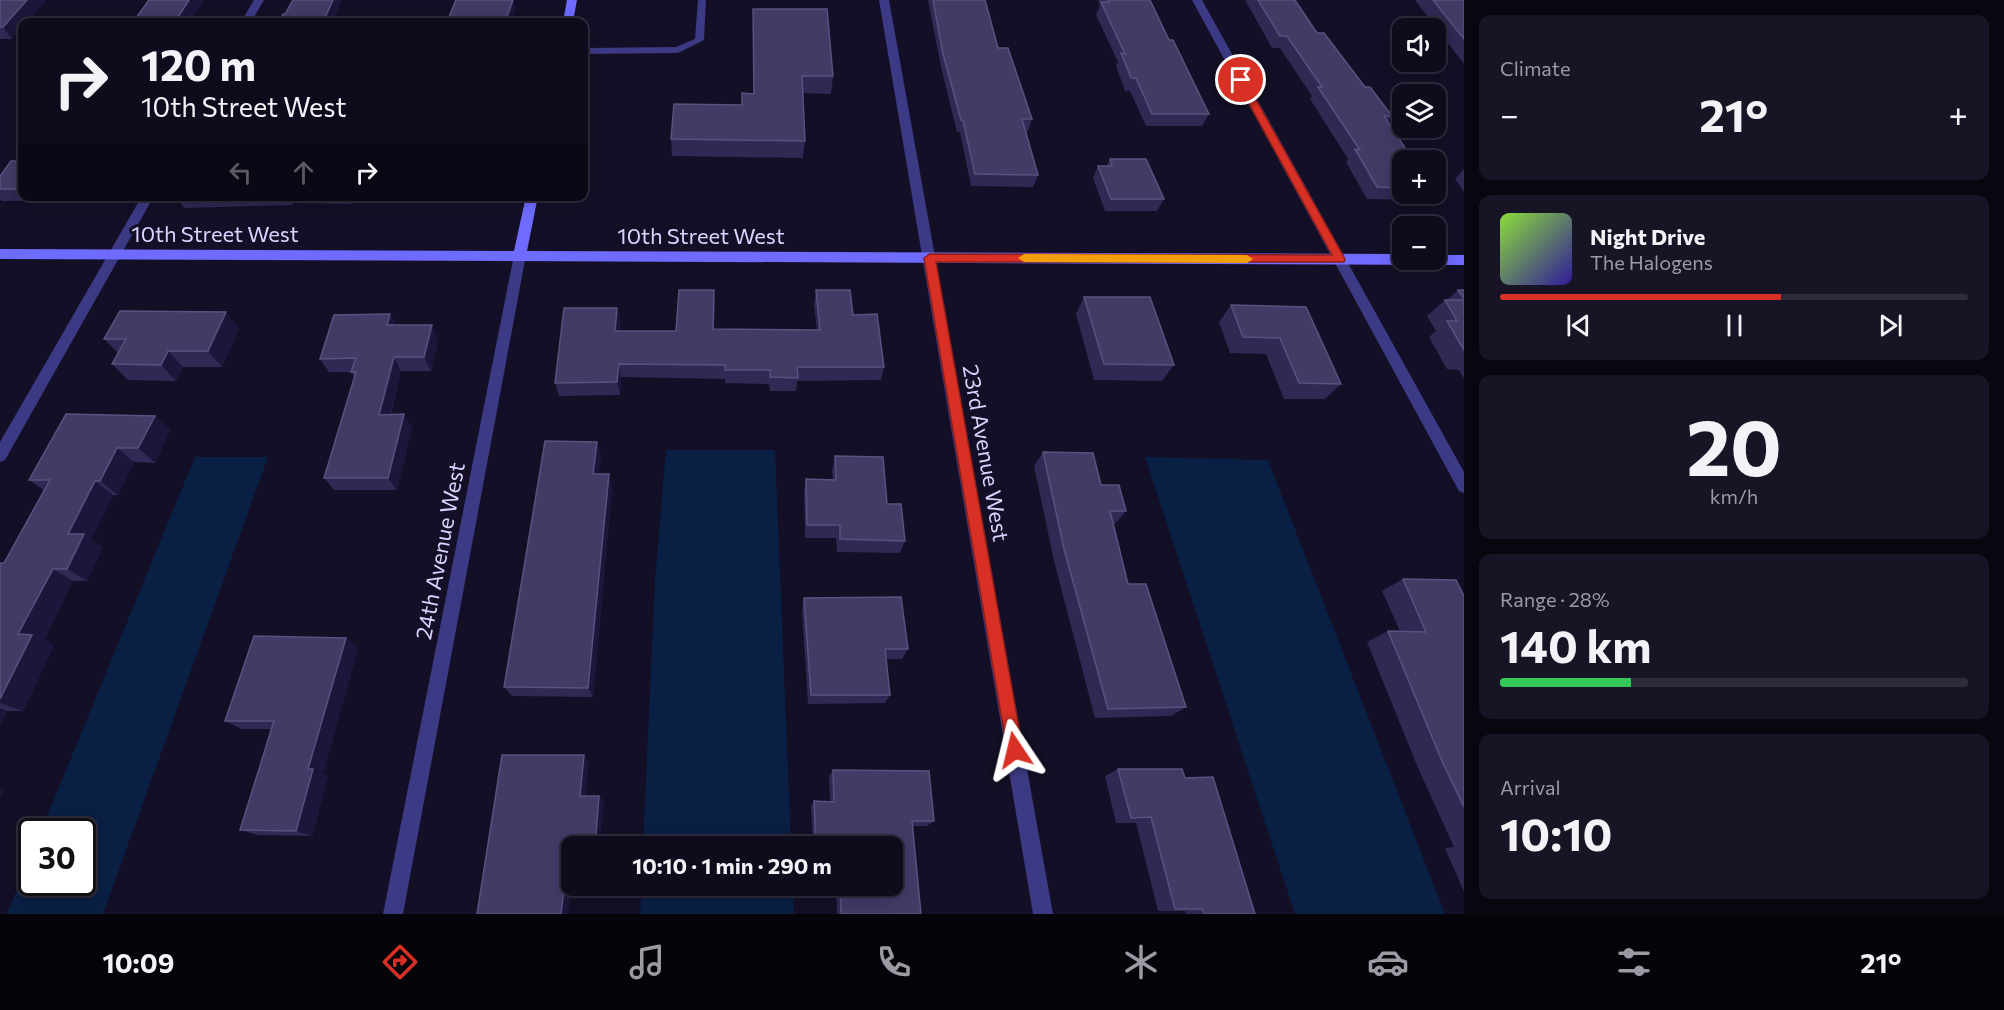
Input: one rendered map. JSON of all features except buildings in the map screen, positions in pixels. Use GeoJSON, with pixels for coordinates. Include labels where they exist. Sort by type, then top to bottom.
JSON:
{"type":"FeatureCollection","features":[{"type":"Feature","properties":{"kind":"street"},"geometry":{"type":"LineString","coordinates":[[248,18],[259,0]]}},
{"type":"Feature","properties":{"kind":"street"},"geometry":{"type":"LineString","coordinates":[[569,18],[572,0]]}},
{"type":"Feature","properties":{"kind":"street","name":"23rd Avenue West"},"geometry":{"type":"LineString","coordinates":[[884,0],[1043,914]]}},
{"type":"Feature","properties":{"kind":"street"},"geometry":{"type":"LineString","coordinates":[[1197,0],[1464,486]]}},
{"type":"Feature","properties":{"kind":"street"},"geometry":{"type":"LineString","coordinates":[[0,456],[145,201]]}},
{"type":"Feature","properties":{"kind":"street","name":"24th Avenue West"},"geometry":{"type":"LineString","coordinates":[[393,914],[531,201]]}},
{"type":"Feature","properties":{"kind":"street","name":"10th Street West"},"geometry":{"type":"LineString","coordinates":[[0,254],[1392,260]]}},
{"type":"Feature","properties":{"kind":"street","name":"10th Street West"},"geometry":{"type":"LineString","coordinates":[[1446,260],[1464,260]]}},
{"type":"Feature","properties":{"kind":"lane"},"geometry":{"type":"LineString","coordinates":[[588,51],[678,51],[699,40],[702,0]]}},
{"type":"Feature","properties":{"kind":"water"},"geometry":{"type":"Polygon","coordinates":[[[666,450],[775,450],[791,836],[643,836],[655,581],[666,450]]]}},
{"type":"Feature","properties":{"kind":"water"},"geometry":{"type":"Polygon","coordinates":[[[195,457],[268,457],[103,914],[7,914],[18,886],[18,896],[96,896],[96,818],[46,818],[195,457]]]}},
{"type":"Feature","properties":{"kind":"water"},"geometry":{"type":"Polygon","coordinates":[[[1145,457],[1268,460],[1445,914],[1295,914],[1145,457]]]}},
{"type":"Feature","properties":{"kind":"water"},"geometry":{"type":"Polygon","coordinates":[[[641,896],[793,896],[794,914],[640,914],[641,896]]]}},
{"type":"Feature","properties":{"kind":"slow traffic"},"geometry":{"type":"LineString","coordinates":[[1024,258],[1247,259]]}},
{"type":"Feature","properties":{"kind":"route"},"geometry":{"type":"LineString","coordinates":[[1015,750],[930,258],[1340,259],[1241,80]]}}]}
